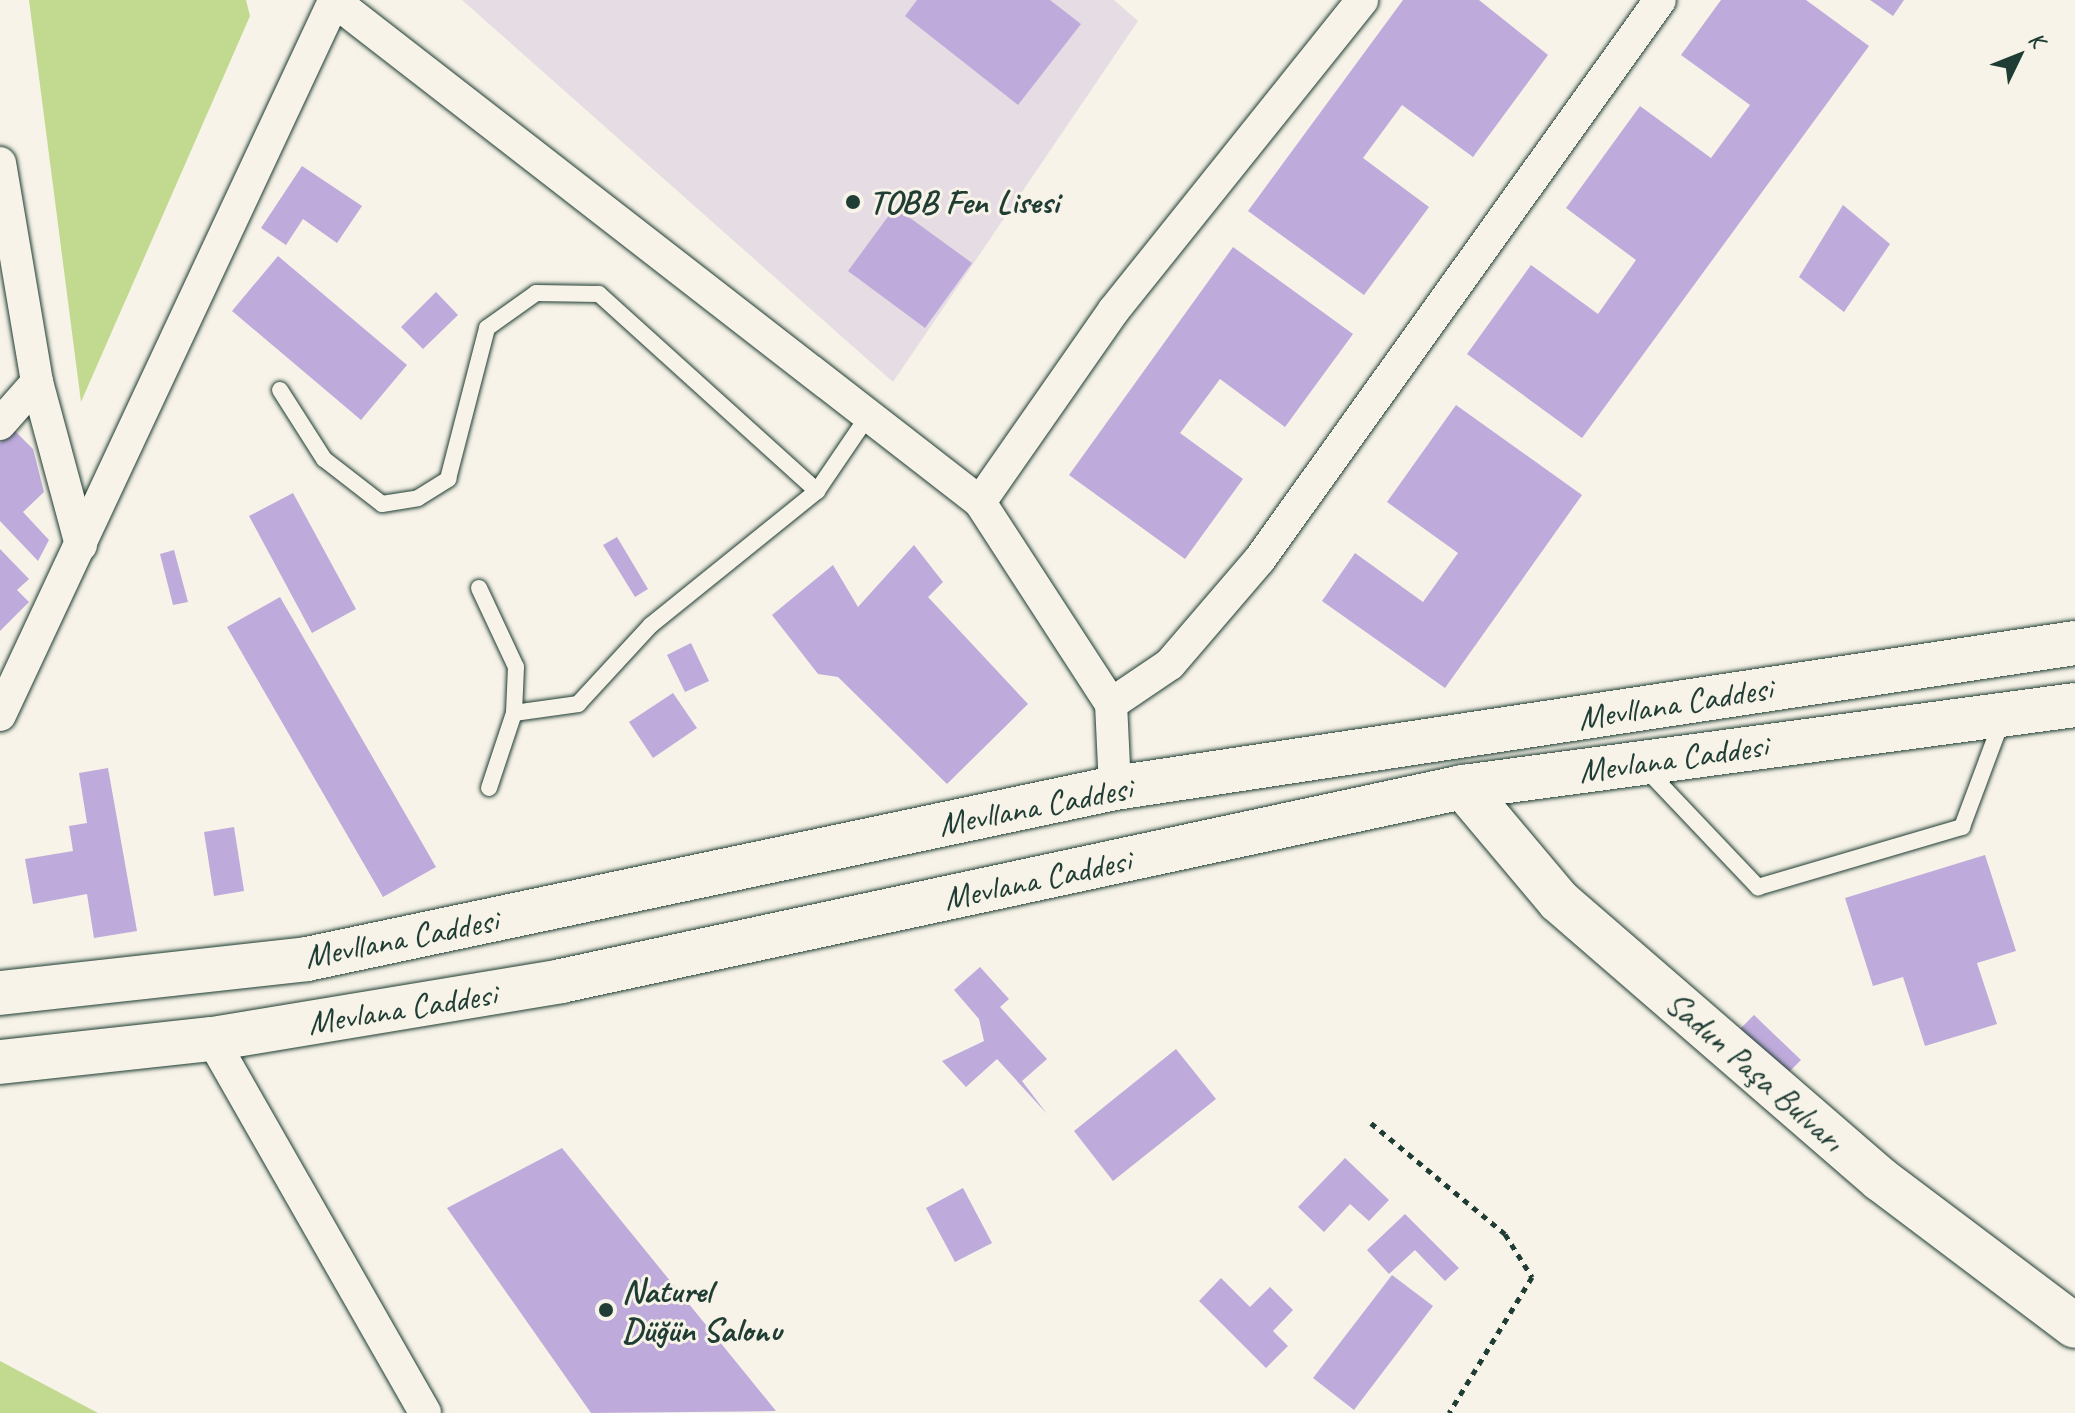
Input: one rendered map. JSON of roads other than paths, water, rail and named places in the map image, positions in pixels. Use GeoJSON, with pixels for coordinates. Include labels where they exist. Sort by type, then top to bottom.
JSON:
{"type":"FeatureCollection","features":[{"type":"Feature","properties":{"kind":"main road","name":"Mevllana Caddesi"},"geometry":{"type":"LineString","coordinates":[[0,993],[307,959],[1115,788],[2075,643]]}},
{"type":"Feature","properties":{"kind":"main road","name":"Mevlana Caddesi"},"geometry":{"type":"LineString","coordinates":[[0,1062],[212,1039],[561,981],[1463,787],[2075,705]]}},
{"type":"Feature","properties":{"kind":"main road","name":"Sadun Paşa Bulvarı"},"geometry":{"type":"LineString","coordinates":[[1463,787],[1559,901],[1880,1179],[2075,1326]]}},
{"type":"Feature","properties":{"kind":"street"},"geometry":{"type":"LineString","coordinates":[[0,715],[333,0],[980,502],[1111,704],[1115,788]]}},
{"type":"Feature","properties":{"kind":"street"},"geometry":{"type":"LineString","coordinates":[[980,502],[1114,310],[1362,0]]}},
{"type":"Feature","properties":{"kind":"street"},"geometry":{"type":"LineString","coordinates":[[1111,704],[1170,664],[1260,559],[1660,0]]}},
{"type":"Feature","properties":{"kind":"street"},"geometry":{"type":"LineString","coordinates":[[0,163],[5,236],[37,382],[81,545]]}},
{"type":"Feature","properties":{"kind":"street"},"geometry":{"type":"LineString","coordinates":[[0,424],[37,382]]}},
{"type":"Feature","properties":{"kind":"street"},"geometry":{"type":"LineString","coordinates":[[212,1039],[425,1413]]}},
{"type":"Feature","properties":{"kind":"lane"},"geometry":{"type":"LineString","coordinates":[[280,390],[324,459],[382,504],[418,498],[448,479],[487,328],[536,293],[599,294],[817,491]]}},
{"type":"Feature","properties":{"kind":"lane"},"geometry":{"type":"LineString","coordinates":[[514,713],[578,704],[651,625],[817,491],[868,416]]}},
{"type":"Feature","properties":{"kind":"lane"},"geometry":{"type":"LineString","coordinates":[[479,588],[516,667],[514,713],[489,788]]}},
{"type":"Feature","properties":{"kind":"lane"},"geometry":{"type":"LineString","coordinates":[[1640,763],[1758,887],[1962,827],[2005,712]]}},
{"type":"Feature","properties":{"kind":"place","name":"TOBB Fen Lisesi"},"geometry":{"type":"Point","coordinates":[853,202]}},
{"type":"Feature","properties":{"kind":"place","name":"Naturel Düğün Salonu"},"geometry":{"type":"Point","coordinates":[606,1310]}}]}
